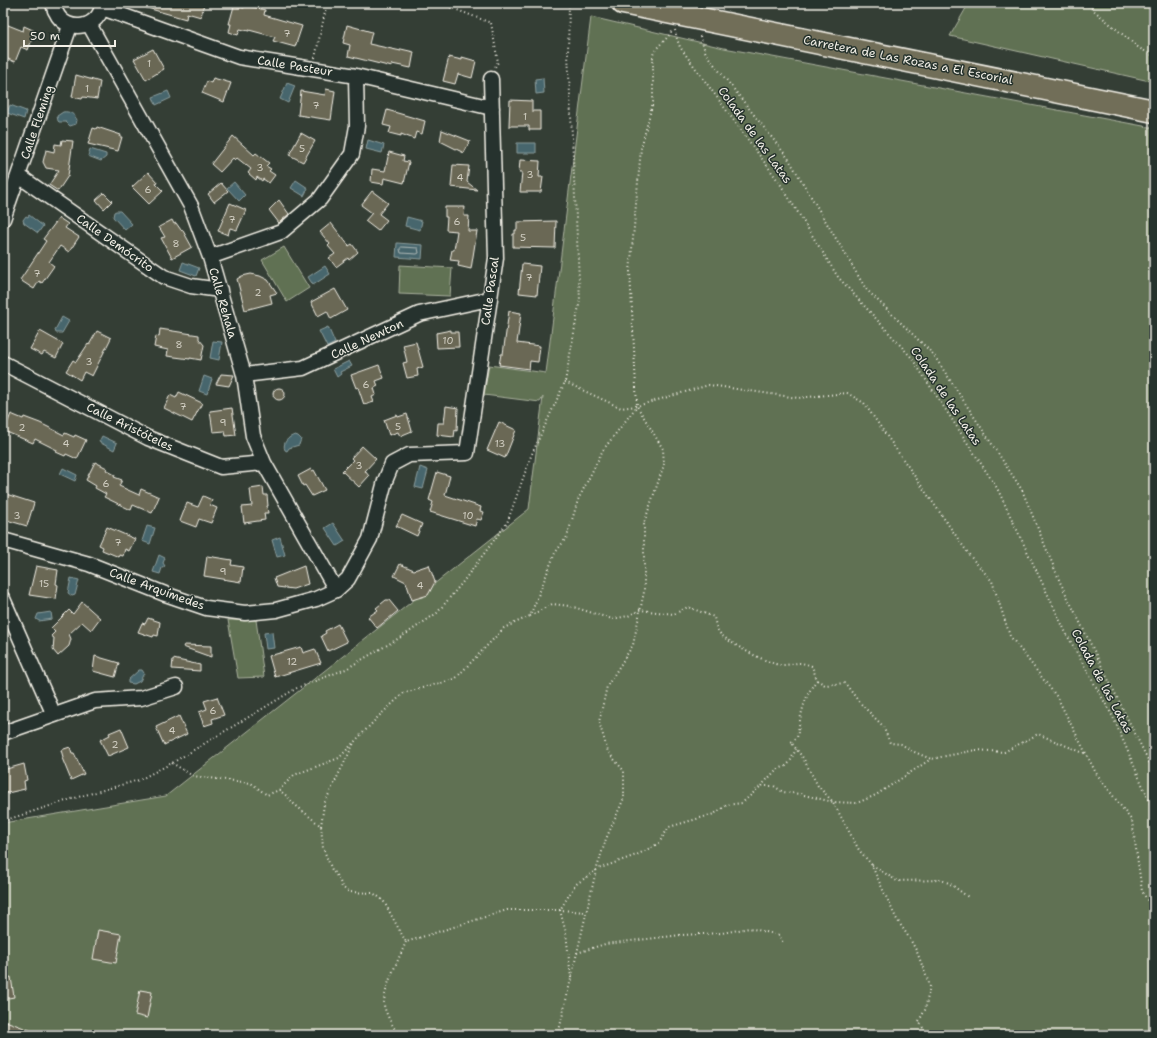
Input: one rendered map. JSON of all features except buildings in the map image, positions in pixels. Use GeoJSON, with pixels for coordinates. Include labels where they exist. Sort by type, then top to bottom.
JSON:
{"type":"FeatureCollection","features":[{"type":"Feature","properties":{"kind":"highway","name":"Carretera de Las Rozas a El Escorial"},"geometry":{"type":"LineString","coordinates":[[623,3],[669,21],[1154,111]]}},
{"type":"Feature","properties":{"kind":"street"},"geometry":{"type":"LineString","coordinates":[[53,3],[61,20],[70,26],[80,27],[89,24],[98,18],[102,6]]}},
{"type":"Feature","properties":{"kind":"street","name":"Calle Pasteur"},"geometry":{"type":"LineString","coordinates":[[102,6],[239,57],[356,76],[492,108]]}},
{"type":"Feature","properties":{"kind":"street","name":"Calle Rehala"},"geometry":{"type":"LineString","coordinates":[[89,24],[191,206],[210,257],[244,375],[253,436],[264,463],[336,590]]}},
{"type":"Feature","properties":{"kind":"street","name":"Calle Fleming"},"geometry":{"type":"LineString","coordinates":[[3,219],[70,26]]}},
{"type":"Feature","properties":{"kind":"street"},"geometry":{"type":"LineString","coordinates":[[210,257],[281,232],[320,199],[352,154],[357,126],[356,76]]}},
{"type":"Feature","properties":{"kind":"street","name":"Calle Pascal"},"geometry":{"type":"LineString","coordinates":[[336,590],[348,579],[370,539],[385,481],[392,464],[409,455],[467,453],[496,258],[491,79]]}},
{"type":"Feature","properties":{"kind":"street","name":"Calle Demócrito"},"geometry":{"type":"LineString","coordinates":[[19,176],[164,277],[191,286],[220,290]]}},
{"type":"Feature","properties":{"kind":"street","name":"Calle Newton"},"geometry":{"type":"LineString","coordinates":[[244,375],[303,368],[419,314],[489,299]]}},
{"type":"Feature","properties":{"kind":"street","name":"Calle Aristóteles"},"geometry":{"type":"LineString","coordinates":[[3,363],[148,438],[220,467],[264,463]]}},
{"type":"Feature","properties":{"kind":"street","name":"Calle Arquímedes"},"geometry":{"type":"LineString","coordinates":[[3,540],[90,564],[206,608],[245,612],[276,610],[316,599],[336,590]]}},
{"type":"Feature","properties":{"kind":"street"},"geometry":{"type":"LineString","coordinates":[[3,600],[54,715]]}},
{"type":"Feature","properties":{"kind":"street"},"geometry":{"type":"LineString","coordinates":[[3,733],[95,701],[141,698],[176,687]]}},
{"type":"Feature","properties":{"kind":"path"},"geometry":{"type":"LineString","coordinates":[[312,69],[326,3]]}},
{"type":"Feature","properties":{"kind":"path"},"geometry":{"type":"LineString","coordinates":[[439,3],[491,23],[498,62],[491,79]]}},
{"type":"Feature","properties":{"kind":"path"},"geometry":{"type":"LineString","coordinates":[[1085,3],[1139,48],[1154,56]]}},
{"type":"Feature","properties":{"kind":"path"},"geometry":{"type":"LineString","coordinates":[[558,1035],[586,912],[606,839],[624,798],[624,771],[608,752],[599,722],[607,686],[633,645],[644,592],[644,523],[664,465],[663,449],[637,406],[630,272],[641,148],[653,102],[653,55],[655,50],[670,34],[669,21]]}},
{"type":"Feature","properties":{"kind":"path","name":"Colada de las Latas"},"geometry":{"type":"LineString","coordinates":[[669,21],[680,47],[779,182],[838,277],[911,357],[997,488],[1067,635],[1113,717],[1154,812]]}},
{"type":"Feature","properties":{"kind":"path"},"geometry":{"type":"LineString","coordinates":[[698,33],[706,54],[788,158],[866,289],[933,354],[1022,490],[1060,582],[1154,772]]}},
{"type":"Feature","properties":{"kind":"path"},"geometry":{"type":"LineString","coordinates":[[566,382],[621,408],[637,406],[709,385],[798,398],[847,393],[864,403],[970,556],[992,581],[1010,636],[1057,697],[1096,773],[1132,821],[1142,891],[1154,912]]}},
{"type":"Feature","properties":{"kind":"path"},"geometry":{"type":"LineString","coordinates":[[530,616],[555,553],[567,537],[578,500],[603,450],[637,406]]}},
{"type":"Feature","properties":{"kind":"path"},"geometry":{"type":"LineString","coordinates":[[3,820],[139,780],[172,762],[193,776],[251,783],[267,795],[279,790],[294,775],[339,758],[379,716],[404,693],[455,679],[504,628],[552,604],[570,606],[612,619],[628,616],[640,610],[674,614],[688,607],[714,617],[719,633],[740,648],[770,663],[781,665],[801,662],[812,666],[817,680],[825,686],[845,683],[859,702],[883,726],[890,743],[901,744],[912,751],[931,759]]}},
{"type":"Feature","properties":{"kind":"path"},"geometry":{"type":"LineString","coordinates":[[817,680],[811,687],[807,697],[797,738],[791,742],[818,786],[833,802],[859,850],[871,864],[896,918],[910,938],[930,986],[925,1010],[919,1021],[927,1035]]}},
{"type":"Feature","properties":{"kind":"path"},"geometry":{"type":"LineString","coordinates":[[761,786],[774,786],[783,792],[800,794],[833,802],[857,804],[876,795],[931,759],[976,750],[1004,752],[1038,734],[1087,754]]}},
{"type":"Feature","properties":{"kind":"path"},"geometry":{"type":"LineString","coordinates":[[355,740],[324,804],[321,826],[323,848],[332,870],[339,879],[342,887],[349,892],[373,893],[383,900],[406,942]]}},
{"type":"Feature","properties":{"kind":"path"},"geometry":{"type":"LineString","coordinates":[[571,980],[566,933],[560,910],[575,885],[598,869],[639,854],[659,843],[669,827],[714,814],[727,805],[742,803],[776,770],[786,766],[790,762],[796,749]]}},
{"type":"Feature","properties":{"kind":"path"},"geometry":{"type":"LineString","coordinates":[[279,790],[321,826]]}},
{"type":"Feature","properties":{"kind":"path"},"geometry":{"type":"LineString","coordinates":[[871,864],[897,881],[941,880],[949,883],[968,897]]}},
{"type":"Feature","properties":{"kind":"path"},"geometry":{"type":"LineString","coordinates":[[399,1035],[394,1030],[384,1005],[389,980],[406,942],[507,910],[560,910],[586,912]]}},
{"type":"Feature","properties":{"kind":"path"},"geometry":{"type":"LineString","coordinates":[[577,953],[605,944],[681,935],[722,933],[749,928],[779,935],[784,943]]}},
{"type":"Feature","properties":{"kind":"green space"},"geometry":{"type":"Polygon","coordinates":[[[969,3],[1154,3],[1154,82],[950,36],[969,3]]]}},
{"type":"Feature","properties":{"kind":"green space"},"geometry":{"type":"Polygon","coordinates":[[[591,17],[724,48],[1154,128],[1154,1035],[3,1035],[3,823],[166,796],[529,509],[543,397],[540,402],[484,395],[489,365],[546,373],[591,17]]]}},
{"type":"Feature","properties":{"kind":"green space"},"geometry":{"type":"Polygon","coordinates":[[[284,247],[309,288],[287,302],[262,260],[284,247]]]}},
{"type":"Feature","properties":{"kind":"green space"},"geometry":{"type":"Polygon","coordinates":[[[400,265],[452,268],[450,296],[399,294],[400,265]]]}},
{"type":"Feature","properties":{"kind":"green space"},"geometry":{"type":"Polygon","coordinates":[[[228,620],[256,620],[264,677],[238,678],[228,620]]]}},
{"type":"Feature","properties":{"kind":"water"},"geometry":{"type":"Polygon","coordinates":[[[543,78],[544,93],[536,94],[535,79],[543,78]]]}},
{"type":"Feature","properties":{"kind":"water"},"geometry":{"type":"Polygon","coordinates":[[[287,83],[295,86],[288,103],[280,99],[287,83]]]}},
{"type":"Feature","properties":{"kind":"water"},"geometry":{"type":"Polygon","coordinates":[[[168,91],[171,98],[156,105],[153,97],[168,91]]]}},
{"type":"Feature","properties":{"kind":"water"},"geometry":{"type":"Polygon","coordinates":[[[10,105],[26,111],[24,119],[7,113],[10,105]]]}},
{"type":"Feature","properties":{"kind":"water"},"geometry":{"type":"Polygon","coordinates":[[[63,112],[68,112],[73,115],[77,120],[76,124],[70,126],[66,122],[59,122],[57,116],[63,112]]]}},
{"type":"Feature","properties":{"kind":"water"},"geometry":{"type":"Polygon","coordinates":[[[368,140],[384,145],[382,153],[366,149],[368,140]]]}},
{"type":"Feature","properties":{"kind":"water"},"geometry":{"type":"Polygon","coordinates":[[[517,143],[536,143],[536,153],[517,153],[517,143]]]}},
{"type":"Feature","properties":{"kind":"water"},"geometry":{"type":"Polygon","coordinates":[[[90,149],[106,154],[106,157],[101,161],[88,156],[90,149]]]}},
{"type":"Feature","properties":{"kind":"water"},"geometry":{"type":"Polygon","coordinates":[[[296,180],[308,188],[304,196],[291,188],[296,180]]]}},
{"type":"Feature","properties":{"kind":"water"},"geometry":{"type":"Polygon","coordinates":[[[234,182],[245,195],[239,201],[227,188],[234,182]]]}},
{"type":"Feature","properties":{"kind":"water"},"geometry":{"type":"Polygon","coordinates":[[[120,211],[132,224],[125,230],[113,217],[114,212],[120,211]]]}},
{"type":"Feature","properties":{"kind":"water"},"geometry":{"type":"Polygon","coordinates":[[[29,215],[43,226],[38,233],[24,223],[23,220],[29,215]]]}},
{"type":"Feature","properties":{"kind":"water"},"geometry":{"type":"Polygon","coordinates":[[[407,217],[422,221],[420,230],[405,226],[407,217]]]}},
{"type":"Feature","properties":{"kind":"water"},"geometry":{"type":"Polygon","coordinates":[[[397,243],[423,245],[422,259],[396,257],[397,243]]]}},
{"type":"Feature","properties":{"kind":"water"},"geometry":{"type":"Polygon","coordinates":[[[183,262],[199,268],[196,276],[180,270],[183,262]]]}},
{"type":"Feature","properties":{"kind":"water"},"geometry":{"type":"Polygon","coordinates":[[[325,266],[330,274],[313,285],[308,277],[325,266]]]}},
{"type":"Feature","properties":{"kind":"water"},"geometry":{"type":"Polygon","coordinates":[[[62,317],[69,321],[62,333],[56,333],[55,330],[62,317]]]}},
{"type":"Feature","properties":{"kind":"water"},"geometry":{"type":"Polygon","coordinates":[[[328,327],[335,343],[327,347],[319,331],[328,327]]]}},
{"type":"Feature","properties":{"kind":"water"},"geometry":{"type":"Polygon","coordinates":[[[213,341],[222,342],[219,360],[210,358],[213,341]]]}},
{"type":"Feature","properties":{"kind":"water"},"geometry":{"type":"Polygon","coordinates":[[[349,361],[352,366],[340,372],[341,374],[337,377],[333,369],[349,361]]]}},
{"type":"Feature","properties":{"kind":"water"},"geometry":{"type":"Polygon","coordinates":[[[204,376],[212,379],[207,394],[199,391],[204,376]]]}},
{"type":"Feature","properties":{"kind":"water"},"geometry":{"type":"Polygon","coordinates":[[[295,435],[301,439],[299,445],[289,448],[287,451],[285,450],[284,445],[286,441],[295,435]]]}},
{"type":"Feature","properties":{"kind":"water"},"geometry":{"type":"Polygon","coordinates":[[[102,436],[117,443],[114,450],[99,442],[102,436]]]}},
{"type":"Feature","properties":{"kind":"water"},"geometry":{"type":"Polygon","coordinates":[[[420,467],[428,470],[423,489],[415,487],[420,467]]]}},
{"type":"Feature","properties":{"kind":"water"},"geometry":{"type":"Polygon","coordinates":[[[63,468],[77,475],[75,481],[60,474],[63,468]]]}},
{"type":"Feature","properties":{"kind":"water"},"geometry":{"type":"Polygon","coordinates":[[[333,523],[345,541],[337,546],[325,528],[333,523]]]}},
{"type":"Feature","properties":{"kind":"water"},"geometry":{"type":"Polygon","coordinates":[[[147,526],[155,528],[150,544],[142,541],[147,526]]]}},
{"type":"Feature","properties":{"kind":"water"},"geometry":{"type":"Polygon","coordinates":[[[280,537],[285,555],[277,557],[272,540],[280,537]]]}},
{"type":"Feature","properties":{"kind":"water"},"geometry":{"type":"Polygon","coordinates":[[[159,555],[165,558],[163,563],[165,566],[162,568],[160,574],[153,572],[159,555]]]}},
{"type":"Feature","properties":{"kind":"water"},"geometry":{"type":"Polygon","coordinates":[[[71,578],[79,580],[75,595],[72,596],[68,593],[71,578]]]}},
{"type":"Feature","properties":{"kind":"water"},"geometry":{"type":"Polygon","coordinates":[[[51,612],[52,619],[39,621],[36,619],[38,614],[51,612]]]}},
{"type":"Feature","properties":{"kind":"water"},"geometry":{"type":"Polygon","coordinates":[[[272,632],[274,648],[266,649],[264,633],[272,632]]]}},
{"type":"Feature","properties":{"kind":"water"},"geometry":{"type":"Polygon","coordinates":[[[139,670],[142,670],[144,673],[140,681],[134,684],[128,683],[128,680],[139,670]]]}}]}
